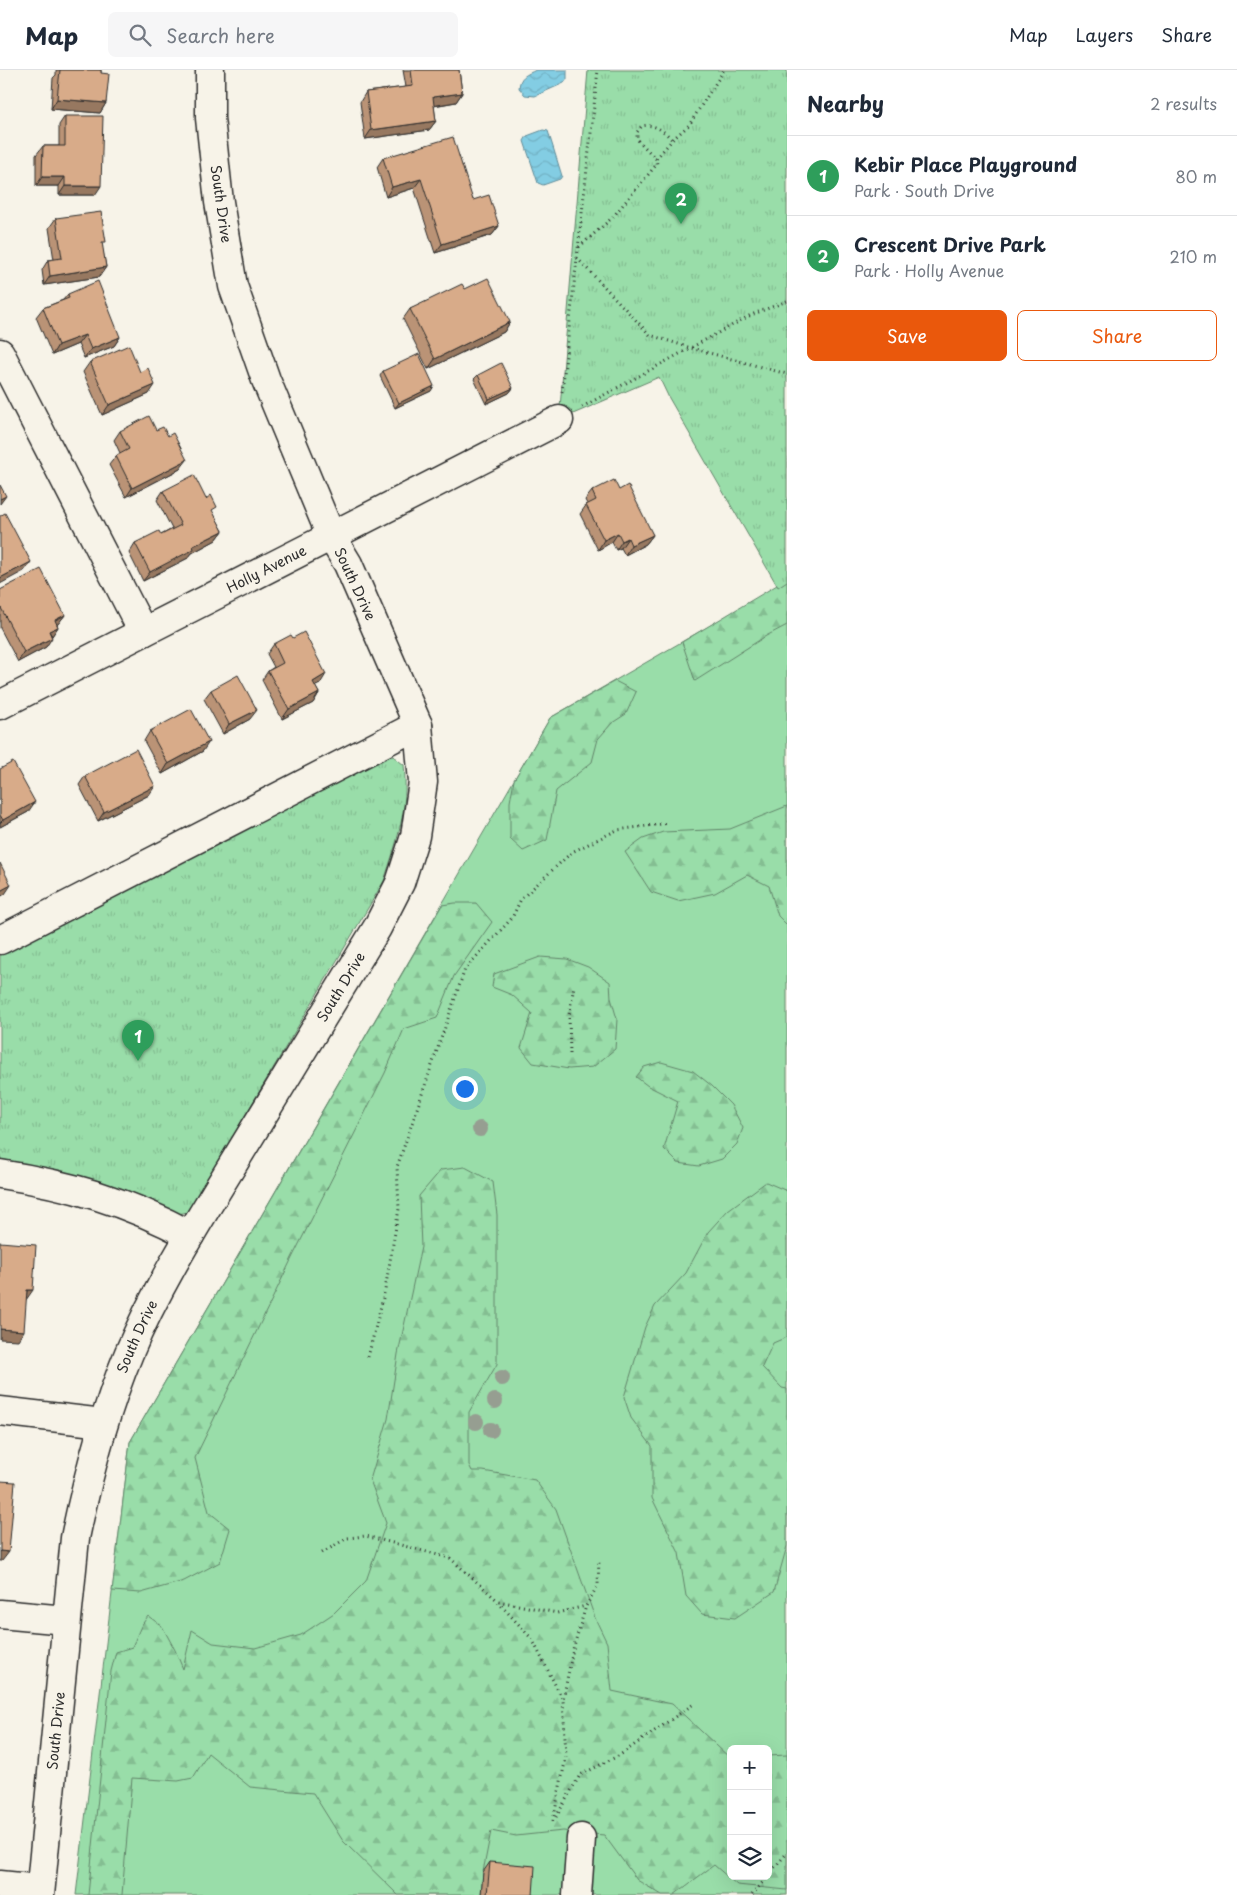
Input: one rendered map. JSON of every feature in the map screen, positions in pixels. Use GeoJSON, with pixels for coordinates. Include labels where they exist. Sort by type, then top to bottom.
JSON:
{"type":"FeatureCollection","features":[{"type":"Feature","properties":{"kind":"street","name":"South Drive"},"geometry":{"type":"LineString","coordinates":[[40,1892],[75,1538],[86,1485],[103,1423],[129,1354],[148,1312],[190,1235],[372,936],[400,883],[415,836],[423,782],[418,725],[348,564],[331,536],[266,380],[233,286],[219,202],[210,118],[210,70]]}},
{"type":"Feature","properties":{"kind":"street"},"geometry":{"type":"LineString","coordinates":[[0,353],[142,632]]}},
{"type":"Feature","properties":{"kind":"street","name":"Holly Avenue"},"geometry":{"type":"LineString","coordinates":[[0,705],[559,420]]}},
{"type":"Feature","properties":{"kind":"street"},"geometry":{"type":"LineString","coordinates":[[0,940],[418,725]]}},
{"type":"Feature","properties":{"kind":"street"},"geometry":{"type":"LineString","coordinates":[[0,1174],[68,1186],[98,1195],[158,1218],[190,1235]]}},
{"type":"Feature","properties":{"kind":"street"},"geometry":{"type":"LineString","coordinates":[[0,1411],[103,1423]]}},
{"type":"Feature","properties":{"kind":"street"},"geometry":{"type":"LineString","coordinates":[[0,1614],[66,1620]]}},
{"type":"Feature","properties":{"kind":"street"},"geometry":{"type":"LineString","coordinates":[[576,1895],[581,1838]]}},
{"type":"Feature","properties":{"kind":"street"},"geometry":{"type":"LineString","coordinates":[[0,1886],[40,1892]]}},
{"type":"Feature","properties":{"kind":"path"},"geometry":{"type":"LineString","coordinates":[[559,420],[598,70]]}},
{"type":"Feature","properties":{"kind":"path"},"geometry":{"type":"LineString","coordinates":[[656,158],[672,140],[690,125],[724,70]]}},
{"type":"Feature","properties":{"kind":"path"},"geometry":{"type":"LineString","coordinates":[[578,248],[612,218],[657,164],[656,158],[637,139],[638,132],[642,126],[648,124],[666,133],[672,140]]}},
{"type":"Feature","properties":{"kind":"path"},"geometry":{"type":"LineString","coordinates":[[577,258],[650,335],[787,374]]}},
{"type":"Feature","properties":{"kind":"path"},"geometry":{"type":"LineString","coordinates":[[559,420],[751,314],[787,301]]}},
{"type":"Feature","properties":{"kind":"path"},"geometry":{"type":"LineString","coordinates":[[368,1357],[386,1290],[399,1209],[397,1167],[465,970],[512,918],[521,899],[572,852],[617,830],[669,823]]}},
{"type":"Feature","properties":{"kind":"path"},"geometry":{"type":"LineString","coordinates":[[570,1054],[569,1015],[574,986]]}},
{"type":"Feature","properties":{"kind":"path"},"geometry":{"type":"LineString","coordinates":[[322,1553],[347,1538],[366,1536],[450,1558],[498,1601],[532,1639],[563,1700]]}},
{"type":"Feature","properties":{"kind":"path"},"geometry":{"type":"LineString","coordinates":[[599,1560],[598,1585],[586,1606],[573,1649],[563,1700],[566,1757],[554,1821],[580,1775],[620,1755],[695,1703]]}},
{"type":"Feature","properties":{"kind":"path"},"geometry":{"type":"LineString","coordinates":[[498,1601],[557,1613],[586,1606]]}},
{"type":"Feature","properties":{"kind":"path"},"geometry":{"type":"LineString","coordinates":[[772,1871],[787,1853]]}},
{"type":"Feature","properties":{"kind":"path"},"geometry":{"type":"LineString","coordinates":[[752,1895],[765,1880]]}},
{"type":"Feature","properties":{"kind":"green space"},"geometry":{"type":"Polygon","coordinates":[[[588,70],[787,70],[787,581],[778,587],[669,398],[659,377],[559,420],[588,70]]]}},
{"type":"Feature","properties":{"kind":"green space"},"geometry":{"type":"Polygon","coordinates":[[[787,579],[787,625],[766,636],[695,681],[682,642],[787,579]]]}},
{"type":"Feature","properties":{"kind":"green space"},"geometry":{"type":"Polygon","coordinates":[[[787,581],[787,1895],[76,1895],[130,1442],[550,718],[787,581]]]}},
{"type":"Feature","properties":{"kind":"green space"},"geometry":{"type":"Polygon","coordinates":[[[615,681],[636,692],[626,714],[612,723],[598,739],[592,762],[556,791],[547,840],[523,851],[510,839],[510,802],[514,780],[550,718],[615,681]]]}},
{"type":"Feature","properties":{"kind":"green space"},"geometry":{"type":"Polygon","coordinates":[[[393,756],[404,765],[405,796],[401,824],[384,881],[188,1212],[158,1218],[0,1174],[0,948],[379,758],[393,756]]]}},
{"type":"Feature","properties":{"kind":"green space"},"geometry":{"type":"Polygon","coordinates":[[[787,806],[787,925],[778,916],[769,886],[747,875],[715,893],[678,901],[651,892],[625,852],[643,839],[663,832],[730,829],[787,806]]]}},
{"type":"Feature","properties":{"kind":"green space"},"geometry":{"type":"Polygon","coordinates":[[[476,903],[492,922],[454,976],[437,1018],[404,1029],[385,1073],[292,1258],[195,1458],[209,1512],[230,1529],[220,1562],[184,1581],[141,1593],[112,1591],[130,1442],[442,905],[476,903]]]}},
{"type":"Feature","properties":{"kind":"green space"},"geometry":{"type":"Polygon","coordinates":[[[540,957],[567,959],[588,967],[610,982],[611,998],[617,1019],[615,1049],[593,1067],[569,1069],[533,1063],[521,1048],[532,1013],[512,995],[492,987],[494,974],[540,957]]]}},
{"type":"Feature","properties":{"kind":"green space"},"geometry":{"type":"Polygon","coordinates":[[[661,1062],[693,1071],[731,1105],[743,1128],[737,1144],[722,1159],[699,1166],[678,1163],[664,1149],[678,1101],[648,1086],[636,1077],[644,1067],[661,1062]]]}},
{"type":"Feature","properties":{"kind":"green space"},"geometry":{"type":"Polygon","coordinates":[[[465,1167],[493,1182],[497,1215],[497,1364],[469,1412],[469,1465],[472,1471],[483,1471],[535,1480],[556,1509],[595,1618],[607,1643],[612,1691],[672,1704],[727,1755],[727,1876],[714,1865],[674,1895],[662,1895],[637,1880],[604,1835],[563,1831],[516,1836],[491,1831],[483,1872],[481,1895],[398,1895],[343,1841],[313,1793],[250,1787],[208,1753],[193,1778],[178,1781],[132,1778],[122,1895],[88,1895],[111,1671],[116,1652],[132,1647],[141,1626],[148,1616],[162,1626],[183,1669],[192,1630],[213,1643],[255,1648],[301,1635],[334,1613],[366,1581],[386,1523],[370,1480],[388,1419],[398,1354],[421,1247],[419,1196],[441,1170],[465,1167]]]}},
{"type":"Feature","properties":{"kind":"green space"},"geometry":{"type":"Polygon","coordinates":[[[766,1182],[787,1191],[787,1337],[773,1343],[762,1367],[782,1388],[787,1389],[787,1546],[774,1592],[735,1618],[702,1614],[686,1596],[679,1553],[652,1498],[652,1446],[631,1418],[624,1397],[645,1327],[655,1306],[686,1273],[708,1232],[728,1210],[766,1182]]]}},
{"type":"Feature","properties":{"kind":"green space"},"geometry":{"type":"Polygon","coordinates":[[[787,1755],[787,1890],[737,1885],[731,1880],[772,1880],[772,1756],[787,1755]]]}},
{"type":"Feature","properties":{"kind":"water"},"geometry":{"type":"Polygon","coordinates":[[[536,70],[567,70],[567,79],[564,83],[535,96],[525,95],[519,88],[521,81],[524,76],[536,70]]]}},
{"type":"Feature","properties":{"kind":"water"},"geometry":{"type":"Polygon","coordinates":[[[543,130],[548,131],[562,176],[560,179],[543,185],[538,183],[524,141],[527,136],[543,130]]]}},
{"type":"Feature","properties":{"kind":"building"},"geometry":{"type":"Polygon","coordinates":[[[60,70],[101,70],[101,73],[109,74],[106,103],[57,99],[60,70]]]}},
{"type":"Feature","properties":{"kind":"building"},"geometry":{"type":"Polygon","coordinates":[[[411,70],[459,70],[462,93],[433,97],[436,121],[371,130],[366,92],[413,86],[411,70]]]}},
{"type":"Feature","properties":{"kind":"building"},"geometry":{"type":"Polygon","coordinates":[[[65,116],[103,116],[101,186],[65,186],[65,177],[42,177],[43,146],[65,146],[65,116]]]}},
{"type":"Feature","properties":{"kind":"building"},"geometry":{"type":"Polygon","coordinates":[[[453,137],[473,200],[489,195],[499,226],[442,244],[421,179],[392,187],[383,158],[453,137]]]}},
{"type":"Feature","properties":{"kind":"building"},"geometry":{"type":"Polygon","coordinates":[[[101,212],[106,242],[102,242],[106,267],[50,276],[48,260],[62,258],[56,218],[101,212]]]}},
{"type":"Feature","properties":{"kind":"building"},"geometry":{"type":"Polygon","coordinates":[[[488,278],[510,322],[435,359],[410,309],[462,284],[465,289],[488,278]]]}},
{"type":"Feature","properties":{"kind":"building"},"geometry":{"type":"Polygon","coordinates":[[[98,281],[120,337],[91,349],[85,335],[58,345],[43,308],[69,298],[68,294],[98,281]]]}},
{"type":"Feature","properties":{"kind":"building"},"geometry":{"type":"Polygon","coordinates":[[[129,345],[140,372],[148,368],[155,385],[109,405],[90,362],[129,345]]]}},
{"type":"Feature","properties":{"kind":"building"},"geometry":{"type":"Polygon","coordinates":[[[419,354],[434,386],[399,403],[383,371],[419,354]]]}},
{"type":"Feature","properties":{"kind":"building"},"geometry":{"type":"Polygon","coordinates":[[[501,363],[513,388],[489,399],[478,375],[501,363]]]}},
{"type":"Feature","properties":{"kind":"building"},"geometry":{"type":"Polygon","coordinates":[[[149,416],[156,430],[163,427],[168,436],[173,433],[187,460],[132,488],[116,456],[129,449],[120,431],[149,416]]]}},
{"type":"Feature","properties":{"kind":"building"},"geometry":{"type":"Polygon","coordinates":[[[194,475],[206,499],[211,495],[217,507],[212,510],[223,531],[193,546],[194,549],[150,572],[135,543],[159,531],[161,535],[181,525],[163,491],[194,475]]]}},
{"type":"Feature","properties":{"kind":"building"},"geometry":{"type":"Polygon","coordinates":[[[614,480],[619,490],[628,485],[653,535],[631,545],[628,538],[622,541],[618,533],[604,540],[586,505],[596,500],[592,491],[614,480]]]}},
{"type":"Feature","properties":{"kind":"building"},"geometry":{"type":"Polygon","coordinates":[[[0,485],[6,496],[0,499],[0,485]]]}},
{"type":"Feature","properties":{"kind":"building"},"geometry":{"type":"Polygon","coordinates":[[[5,513],[31,562],[0,578],[0,516],[5,513]]]}},
{"type":"Feature","properties":{"kind":"building"},"geometry":{"type":"Polygon","coordinates":[[[41,569],[65,615],[55,620],[58,627],[49,631],[52,638],[24,652],[0,606],[0,590],[41,569]]]}},
{"type":"Feature","properties":{"kind":"building"},"geometry":{"type":"Polygon","coordinates":[[[304,632],[326,674],[313,682],[319,693],[289,709],[268,671],[283,663],[274,644],[291,635],[293,638],[304,632]]]}},
{"type":"Feature","properties":{"kind":"building"},"geometry":{"type":"Polygon","coordinates":[[[238,675],[257,710],[229,724],[211,690],[238,675]]]}},
{"type":"Feature","properties":{"kind":"building"},"geometry":{"type":"Polygon","coordinates":[[[191,709],[209,742],[168,764],[150,731],[191,709]]]}},
{"type":"Feature","properties":{"kind":"building"},"geometry":{"type":"Polygon","coordinates":[[[136,749],[155,786],[104,812],[85,776],[136,749]]]}},
{"type":"Feature","properties":{"kind":"building"},"geometry":{"type":"Polygon","coordinates":[[[13,762],[35,802],[3,820],[0,815],[0,769],[13,762]]]}},
{"type":"Feature","properties":{"kind":"building"},"geometry":{"type":"Polygon","coordinates":[[[0,863],[11,885],[0,891],[0,863]]]}},
{"type":"Feature","properties":{"kind":"building"},"geometry":{"type":"Polygon","coordinates":[[[0,1242],[36,1245],[33,1290],[27,1290],[24,1331],[0,1329],[0,1242]]]}},
{"type":"Feature","properties":{"kind":"building"},"geometry":{"type":"Polygon","coordinates":[[[0,1481],[15,1482],[9,1552],[0,1551],[0,1481]]]}},
{"type":"Feature","properties":{"kind":"building"},"geometry":{"type":"Polygon","coordinates":[[[490,1862],[535,1866],[533,1895],[487,1895],[490,1862]]]}},
{"type":"Feature","properties":{"kind":"place","name":"Crescent Drive Park"},"geometry":{"type":"Point","coordinates":[681,224]}},
{"type":"Feature","properties":{"kind":"place","name":"Kebir Place Playground"},"geometry":{"type":"Point","coordinates":[138,1061]}}]}
